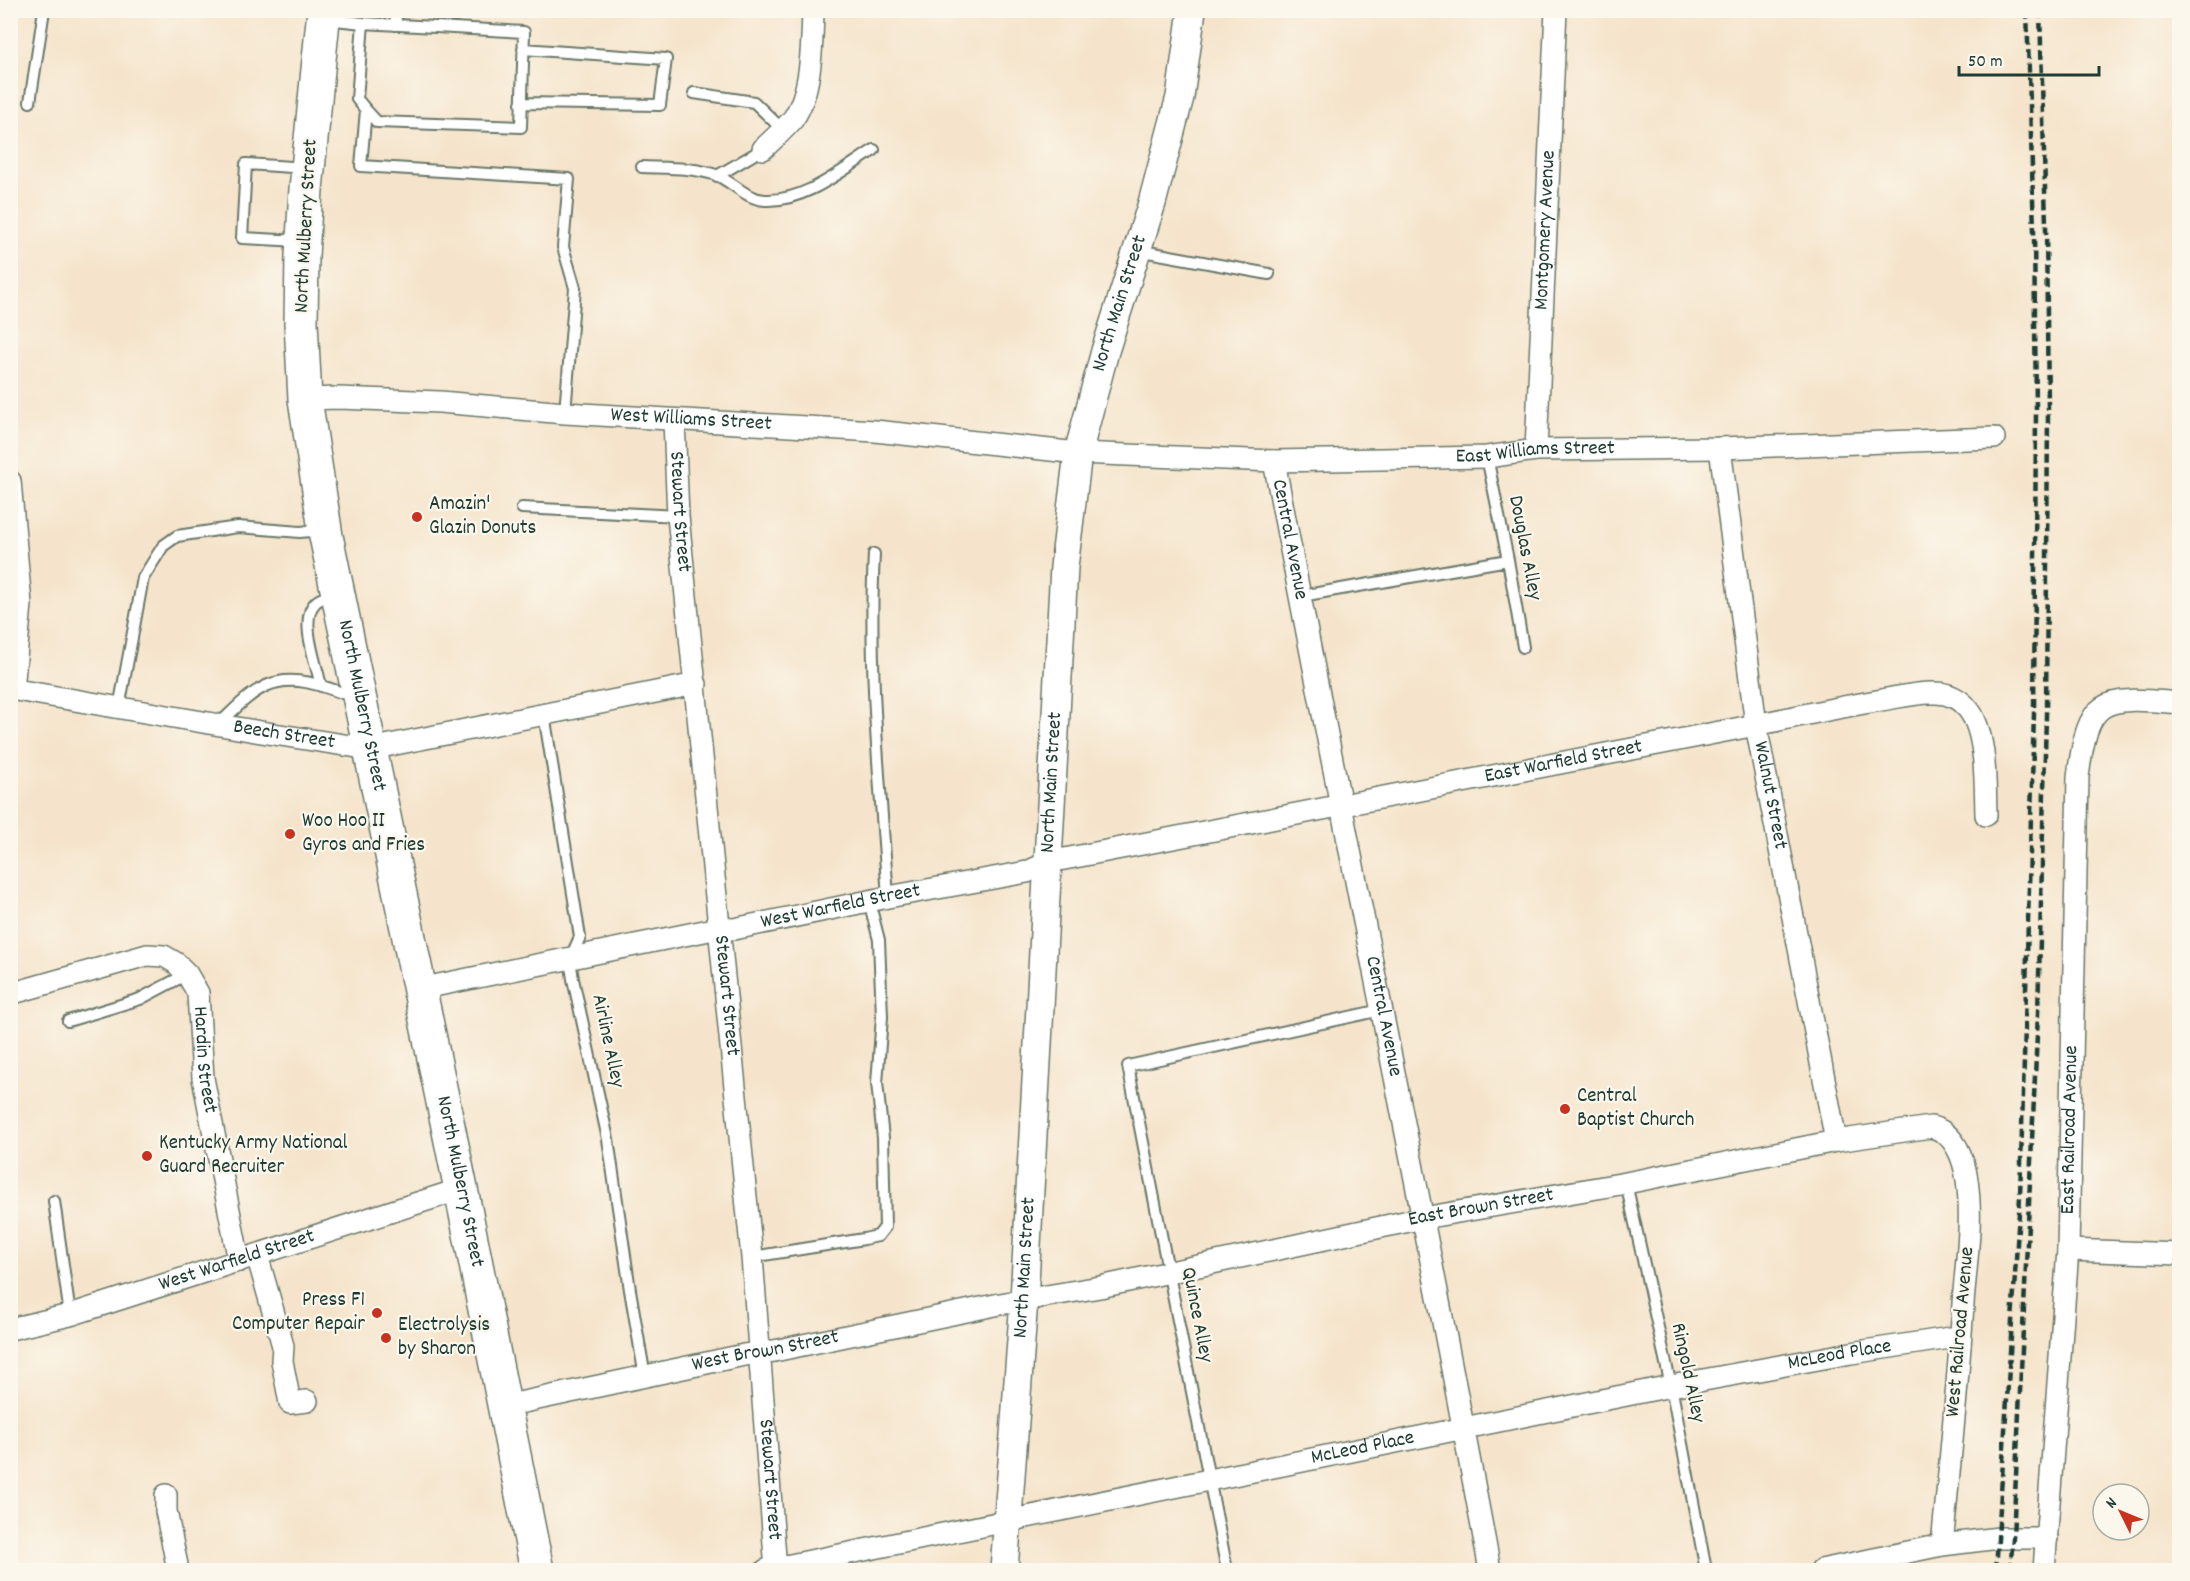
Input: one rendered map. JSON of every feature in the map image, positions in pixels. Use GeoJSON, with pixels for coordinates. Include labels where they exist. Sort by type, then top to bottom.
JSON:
{"type":"FeatureCollection","features":[{"type":"Feature","properties":{"kind":"main road","name":"North Mulberry Street"},"geometry":{"type":"LineString","coordinates":[[323,15],[303,241],[302,322],[305,399],[325,530],[506,1406],[537,1570]]}},
{"type":"Feature","properties":{"kind":"street"},"geometry":{"type":"LineString","coordinates":[[764,149],[794,117],[802,101],[807,82],[813,10]]}},
{"type":"Feature","properties":{"kind":"street","name":"North Main Street"},"geometry":{"type":"LineString","coordinates":[[1004,1570],[1024,1300],[1064,567],[1078,453],[1105,351],[1152,203],[1180,97],[1192,10]]}},
{"type":"Feature","properties":{"kind":"street","name":"Montgomery Avenue"},"geometry":{"type":"LineString","coordinates":[[1536,450],[1557,10]]}},
{"type":"Feature","properties":{"kind":"street","name":"West Williams Street"},"geometry":{"type":"LineString","coordinates":[[305,399],[440,402],[565,413],[875,431],[1078,453]]}},
{"type":"Feature","properties":{"kind":"street","name":"Stewart Street"},"geometry":{"type":"LineString","coordinates":[[674,420],[678,516],[752,1257],[773,1570]]}},
{"type":"Feature","properties":{"kind":"street","name":"East Williams Street"},"geometry":{"type":"LineString","coordinates":[[1078,453],[1275,460],[1487,457],[1536,450],[1720,448],[1994,438]]}},
{"type":"Feature","properties":{"kind":"street","name":"Walnut Street"},"geometry":{"type":"LineString","coordinates":[[1720,448],[1756,725],[1836,1141]]}},
{"type":"Feature","properties":{"kind":"street","name":"Central Avenue"},"geometry":{"type":"LineString","coordinates":[[1275,460],[1340,806],[1423,1218],[1490,1570]]}},
{"type":"Feature","properties":{"kind":"street"},"geometry":{"type":"LineString","coordinates":[[10,481],[21,604],[12,689]]}},
{"type":"Feature","properties":{"kind":"street","name":"Beech Street"},"geometry":{"type":"LineString","coordinates":[[12,689],[370,749],[696,684]]}},
{"type":"Feature","properties":{"kind":"street","name":"East Warfield Street"},"geometry":{"type":"LineString","coordinates":[[1049,862],[1756,725],[1831,708],[1936,693],[1949,695],[1961,702],[1969,710],[1978,729],[1983,759],[1986,815]]}},
{"type":"Feature","properties":{"kind":"street","name":"East Railroad Avenue"},"geometry":{"type":"LineString","coordinates":[[2044,1570],[2068,1250],[2078,777],[2082,746],[2088,725],[2103,705],[2134,699],[2180,703]]}},
{"type":"Feature","properties":{"kind":"street","name":"West Warfield Street"},"geometry":{"type":"LineString","coordinates":[[419,989],[719,928],[734,929],[1027,872],[1049,862]]}},
{"type":"Feature","properties":{"kind":"street","name":"Hardin Street"},"geometry":{"type":"LineString","coordinates":[[10,994],[147,955],[164,956],[176,963],[187,974],[198,993],[203,1078],[248,1258],[283,1346],[282,1361],[290,1404],[307,1401]]}},
{"type":"Feature","properties":{"kind":"street","name":"East Brown Street"},"geometry":{"type":"LineString","coordinates":[[1024,1300],[1100,1287],[1423,1218],[1626,1184],[1836,1141],[1931,1127],[1939,1129]]}},
{"type":"Feature","properties":{"kind":"street","name":"West Railroad Avenue"},"geometry":{"type":"LineString","coordinates":[[1939,1129],[1956,1145],[1967,1178],[1969,1200],[1960,1345],[1942,1545]]}},
{"type":"Feature","properties":{"kind":"street","name":"West Warfield Street"},"geometry":{"type":"LineString","coordinates":[[10,1329],[70,1315],[461,1189]]}},
{"type":"Feature","properties":{"kind":"street"},"geometry":{"type":"LineString","coordinates":[[2068,1250],[2180,1254]]}},
{"type":"Feature","properties":{"kind":"street","name":"West Brown Street"},"geometry":{"type":"LineString","coordinates":[[506,1406],[1024,1300]]}},
{"type":"Feature","properties":{"kind":"street","name":"McLeod Place"},"geometry":{"type":"LineString","coordinates":[[773,1570],[1671,1386],[1851,1353],[1950,1338],[1960,1345]]}},
{"type":"Feature","properties":{"kind":"street"},"geometry":{"type":"LineString","coordinates":[[282,1361],[302,1353]]}},
{"type":"Feature","properties":{"kind":"street"},"geometry":{"type":"LineString","coordinates":[[166,1495],[166,1511],[178,1570]]}},
{"type":"Feature","properties":{"kind":"street"},"geometry":{"type":"LineString","coordinates":[[1821,1570],[1942,1545],[1999,1538],[2047,1538]]}},
{"type":"Feature","properties":{"kind":"lane"},"geometry":{"type":"LineString","coordinates":[[30,102],[44,10]]}},
{"type":"Feature","properties":{"kind":"lane"},"geometry":{"type":"LineString","coordinates":[[395,25],[397,10]]}},
{"type":"Feature","properties":{"kind":"lane"},"geometry":{"type":"LineString","coordinates":[[323,15],[395,25],[524,32],[521,127],[377,122],[357,99],[363,22]]}},
{"type":"Feature","properties":{"kind":"lane"},"geometry":{"type":"LineString","coordinates":[[521,103],[660,105],[666,59],[523,50]]}},
{"type":"Feature","properties":{"kind":"lane"},"geometry":{"type":"LineString","coordinates":[[694,93],[754,102],[783,130]]}},
{"type":"Feature","properties":{"kind":"lane"},"geometry":{"type":"LineString","coordinates":[[366,110],[361,166],[569,179],[563,247],[575,288],[565,413]]}},
{"type":"Feature","properties":{"kind":"lane"},"geometry":{"type":"LineString","coordinates":[[717,176],[764,149]]}},
{"type":"Feature","properties":{"kind":"lane"},"geometry":{"type":"LineString","coordinates":[[642,167],[685,168],[717,176],[739,191],[763,200],[782,199],[806,192],[874,150]]}},
{"type":"Feature","properties":{"kind":"lane"},"geometry":{"type":"LineString","coordinates":[[303,241],[242,238],[246,164],[308,168]]}},
{"type":"Feature","properties":{"kind":"lane"},"geometry":{"type":"LineString","coordinates":[[1137,250],[1269,274]]}},
{"type":"Feature","properties":{"kind":"lane","name":"Douglas Alley"},"geometry":{"type":"LineString","coordinates":[[1487,457],[1523,647]]}},
{"type":"Feature","properties":{"kind":"lane"},"geometry":{"type":"LineString","coordinates":[[522,508],[678,516]]}},
{"type":"Feature","properties":{"kind":"lane"},"geometry":{"type":"LineString","coordinates":[[119,708],[143,578],[164,546],[177,536],[238,527],[300,532],[325,530]]}},
{"type":"Feature","properties":{"kind":"lane"},"geometry":{"type":"LineString","coordinates":[[752,1257],[878,1236],[885,1227],[883,1138],[877,1083],[882,1017],[874,711],[872,595],[874,554]]}},
{"type":"Feature","properties":{"kind":"lane"},"geometry":{"type":"LineString","coordinates":[[1301,596],[1508,560]]}},
{"type":"Feature","properties":{"kind":"lane"},"geometry":{"type":"LineString","coordinates":[[321,686],[308,627],[308,612],[320,599],[338,595]]}},
{"type":"Feature","properties":{"kind":"lane"},"geometry":{"type":"LineString","coordinates":[[217,725],[249,697],[266,686],[291,680],[321,686],[360,699]]}},
{"type":"Feature","properties":{"kind":"lane"},"geometry":{"type":"LineString","coordinates":[[544,714],[580,937],[570,959]]}},
{"type":"Feature","properties":{"kind":"lane","name":"Airline Alley"},"geometry":{"type":"LineString","coordinates":[[570,959],[608,1138],[645,1377]]}},
{"type":"Feature","properties":{"kind":"lane"},"geometry":{"type":"LineString","coordinates":[[68,1021],[140,999],[187,974]]}},
{"type":"Feature","properties":{"kind":"lane","name":"Quince Alley"},"geometry":{"type":"LineString","coordinates":[[1227,1570],[1128,1066],[1381,1011]]}},
{"type":"Feature","properties":{"kind":"lane","name":"Ringold Alley"},"geometry":{"type":"LineString","coordinates":[[1626,1184],[1671,1386],[1706,1570]]}},
{"type":"Feature","properties":{"kind":"lane"},"geometry":{"type":"LineString","coordinates":[[54,1201],[70,1315]]}},
{"type":"Feature","properties":{"kind":"railway"},"geometry":{"type":"LineString","coordinates":[[1996,1570],[2020,1197],[2034,713],[2036,410],[2034,231],[2027,10]]}},
{"type":"Feature","properties":{"kind":"railway"},"geometry":{"type":"LineString","coordinates":[[2010,1570],[2038,1014],[2046,716],[2048,411],[2040,10]]}},
{"type":"Feature","properties":{"kind":"place","name":"Amazin' Glazin Donuts"},"geometry":{"type":"Point","coordinates":[417,517]}},
{"type":"Feature","properties":{"kind":"place","name":"Woo Hoo II Gyros and Fries"},"geometry":{"type":"Point","coordinates":[290,834]}},
{"type":"Feature","properties":{"kind":"place","name":"Central Baptist Church"},"geometry":{"type":"Point","coordinates":[1565,1109]}},
{"type":"Feature","properties":{"kind":"place","name":"Kentucky Army National Guard Recruiter"},"geometry":{"type":"Point","coordinates":[147,1156]}},
{"type":"Feature","properties":{"kind":"place","name":"Press F1 Computer Repair"},"geometry":{"type":"Point","coordinates":[377,1313]}},
{"type":"Feature","properties":{"kind":"place","name":"Electrolysis by Sharon"},"geometry":{"type":"Point","coordinates":[386,1338]}}]}
